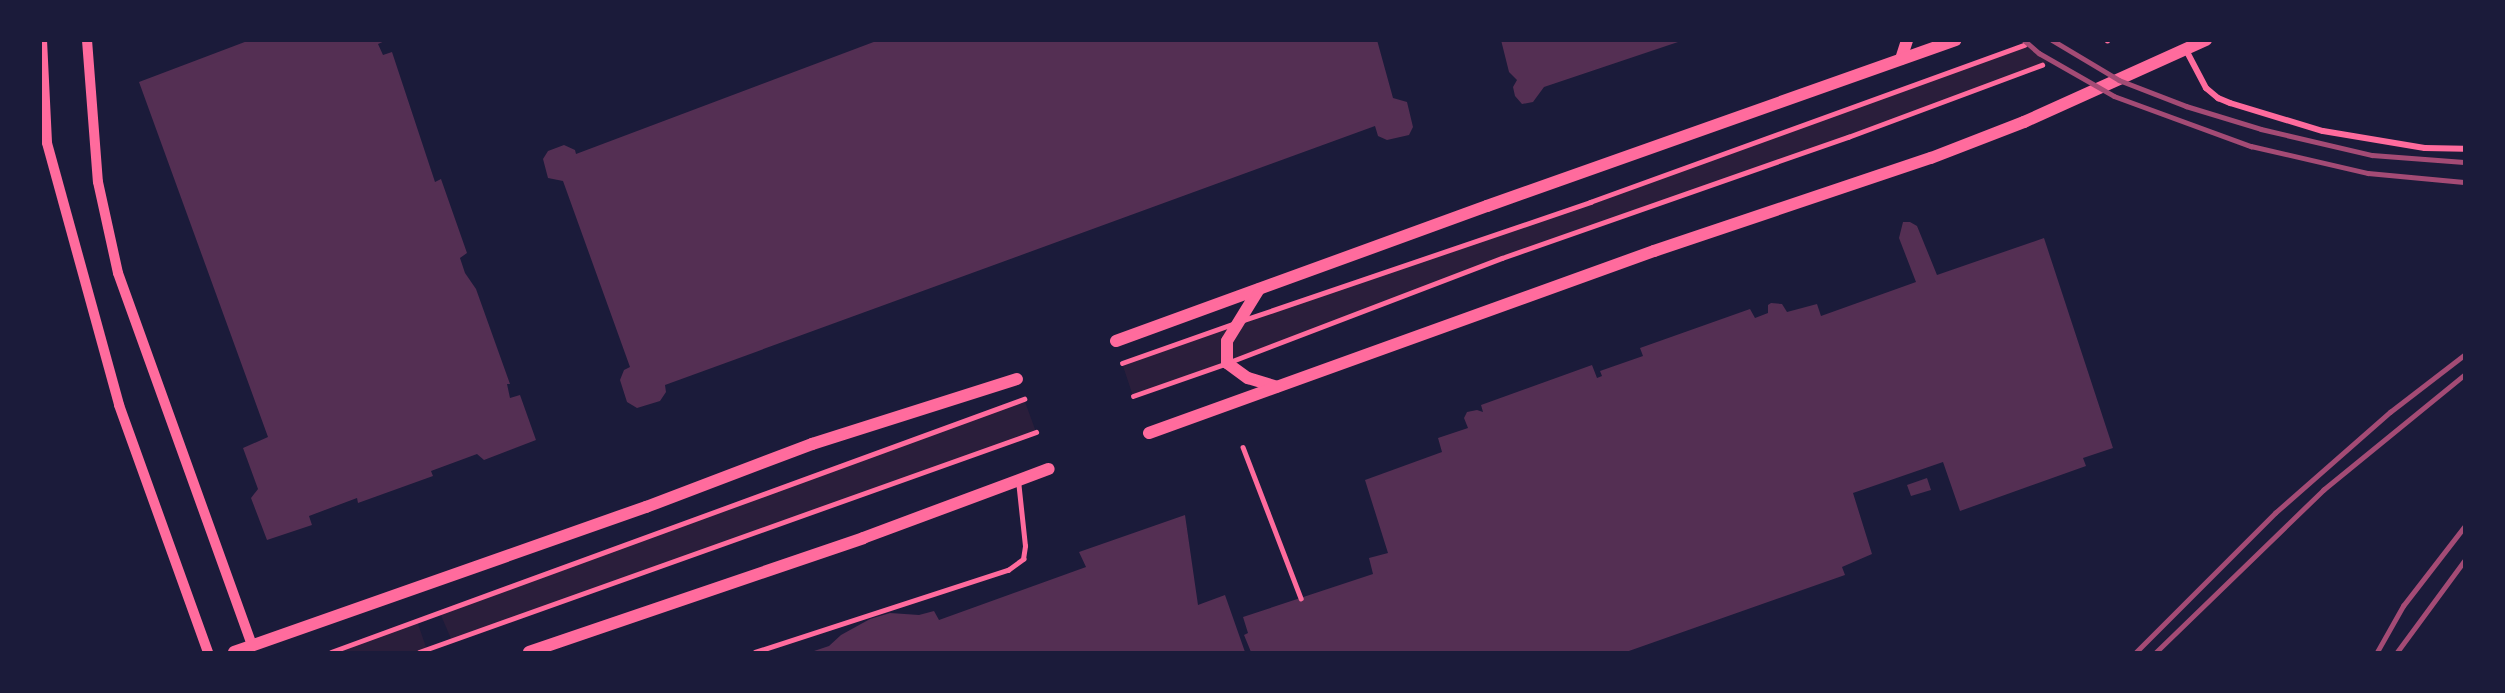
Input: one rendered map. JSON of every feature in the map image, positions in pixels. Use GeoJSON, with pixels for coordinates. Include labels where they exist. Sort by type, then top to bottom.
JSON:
{"type":"FeatureCollection","features":[{"type":"Feature","properties":{"kind":"main road"},"geometry":{"type":"LineString","coordinates":[[1901,59],[1907,40]]}},
{"type":"Feature","properties":{"kind":"main road"},"geometry":{"type":"LineString","coordinates":[[1116,341],[1955,40]]}},
{"type":"Feature","properties":{"kind":"main road"},"geometry":{"type":"LineString","coordinates":[[1149,433],[1654,250],[1930,158],[2024,122],[2206,40]]}},
{"type":"Feature","properties":{"kind":"main road"},"geometry":{"type":"LineString","coordinates":[[1259,289],[1227,341],[1227,363],[1248,378],[1277,387]]}},
{"type":"Feature","properties":{"kind":"main road"},"geometry":{"type":"LineString","coordinates":[[234,652],[576,529],[646,507],[812,444],[1017,379]]}},
{"type":"Feature","properties":{"kind":"main road"},"geometry":{"type":"LineString","coordinates":[[529,652],[863,538],[1049,469]]}},
{"type":"Feature","properties":{"kind":"street"},"geometry":{"type":"LineString","coordinates":[[42,40],[47,143],[119,405],[208,652]]}},
{"type":"Feature","properties":{"kind":"street"},"geometry":{"type":"LineString","coordinates":[[87,40],[98,183],[118,273],[252,646]]}},
{"type":"Feature","properties":{"kind":"street"},"geometry":{"type":"LineString","coordinates":[[2186,50],[2206,87],[2218,98],[2230,103],[2323,131],[2425,148],[2464,149]]}},
{"type":"Feature","properties":{"kind":"lane"},"geometry":{"type":"LineString","coordinates":[[1122,363],[1590,202],[2024,45]]}},
{"type":"Feature","properties":{"kind":"lane"},"geometry":{"type":"LineString","coordinates":[[1133,396],[1227,363],[1502,258],[1848,137],[2042,65]]}},
{"type":"Feature","properties":{"kind":"lane"},"geometry":{"type":"LineString","coordinates":[[331,652],[1024,399]]}},
{"type":"Feature","properties":{"kind":"lane"},"geometry":{"type":"LineString","coordinates":[[419,652],[572,600],[1036,432]]}},
{"type":"Feature","properties":{"kind":"lane"},"geometry":{"type":"LineString","coordinates":[[1243,447],[1301,598]]}},
{"type":"Feature","properties":{"kind":"lane"},"geometry":{"type":"LineString","coordinates":[[755,652],[1008,570],[1023,559],[1025,546],[1018,480]]}},
{"type":"Feature","properties":{"kind":"shaded area"},"geometry":{"type":"Polygon","coordinates":[[[2027,44],[2052,61],[1865,131],[1447,279],[1133,396],[1122,363],[1777,136],[2027,44]]]}},
{"type":"Feature","properties":{"kind":"shaded area"},"geometry":{"type":"Polygon","coordinates":[[[1024,399],[1036,432],[452,641],[440,613],[1024,399]]]}},
{"type":"Feature","properties":{"kind":"shaded area"},"geometry":{"type":"Polygon","coordinates":[[[417,621],[427,650],[419,652],[332,652],[417,621]]]}},
{"type":"Feature","properties":{"kind":"building"},"geometry":{"type":"Polygon","coordinates":[[[250,40],[387,40],[378,44],[383,55],[392,52],[435,182],[441,179],[467,253],[460,258],[465,273],[476,289],[510,384],[507,384],[510,398],[520,395],[536,440],[484,460],[477,454],[431,471],[433,476],[358,503],[357,498],[309,516],[312,525],[267,540],[251,498],[258,489],[243,448],[268,437],[139,82],[250,40]]]}},
{"type":"Feature","properties":{"kind":"building"},"geometry":{"type":"Polygon","coordinates":[[[879,40],[1377,40],[1393,98],[1407,102],[1413,127],[1409,135],[1387,140],[1378,136],[1375,126],[665,385],[666,392],[660,401],[637,408],[627,402],[620,380],[624,370],[630,367],[563,181],[548,178],[543,159],[548,151],[564,145],[575,150],[576,154],[879,40]]]}},
{"type":"Feature","properties":{"kind":"building"},"geometry":{"type":"Polygon","coordinates":[[[1501,40],[1681,41],[1544,87],[1533,102],[1522,104],[1515,96],[1513,87],[1517,80],[1509,72],[1501,40]]]}},
{"type":"Feature","properties":{"kind":"building"},"geometry":{"type":"Polygon","coordinates":[[[1903,222],[1910,222],[1917,226],[1937,275],[2044,238],[2113,448],[2083,458],[2086,466],[1960,511],[1943,462],[1853,493],[1872,554],[1842,567],[1845,575],[1626,652],[1251,652],[1244,635],[1248,633],[1243,617],[1373,574],[1369,558],[1388,553],[1365,480],[1442,452],[1438,438],[1468,428],[1464,418],[1467,412],[1477,410],[1483,412],[1481,405],[1592,365],[1597,378],[1602,376],[1600,371],[1643,356],[1640,348],[1750,309],[1755,318],[1768,313],[1768,305],[1771,303],[1782,304],[1787,312],[1817,304],[1821,316],[1916,282],[1899,238],[1903,222]]]}},
{"type":"Feature","properties":{"kind":"building"},"geometry":{"type":"Polygon","coordinates":[[[1927,478],[1931,490],[1911,496],[1907,485],[1927,478]]]}},
{"type":"Feature","properties":{"kind":"building"},"geometry":{"type":"Polygon","coordinates":[[[1185,515],[1198,605],[1225,595],[1245,652],[811,652],[829,646],[841,635],[870,619],[890,613],[919,615],[934,611],[939,620],[1086,567],[1079,552],[1185,515]]]}},
{"type":"Feature","properties":{"kind":"railway"},"geometry":{"type":"LineString","coordinates":[[2024,40],[2039,53],[2114,96],[2251,146],[2368,173],[2464,182]]}},
{"type":"Feature","properties":{"kind":"railway"},"geometry":{"type":"LineString","coordinates":[[2052,40],[2119,80],[2186,106],[2261,129],[2372,155],[2464,162]]}},
{"type":"Feature","properties":{"kind":"railway"},"geometry":{"type":"LineString","coordinates":[[2136,652],[2275,513],[2390,412],[2464,355]]}},
{"type":"Feature","properties":{"kind":"railway"},"geometry":{"type":"LineString","coordinates":[[2156,652],[2323,490],[2464,375]]}},
{"type":"Feature","properties":{"kind":"railway"},"geometry":{"type":"LineString","coordinates":[[2377,652],[2403,606],[2464,527]]}},
{"type":"Feature","properties":{"kind":"railway"},"geometry":{"type":"LineString","coordinates":[[2397,652],[2464,561]]}}]}
